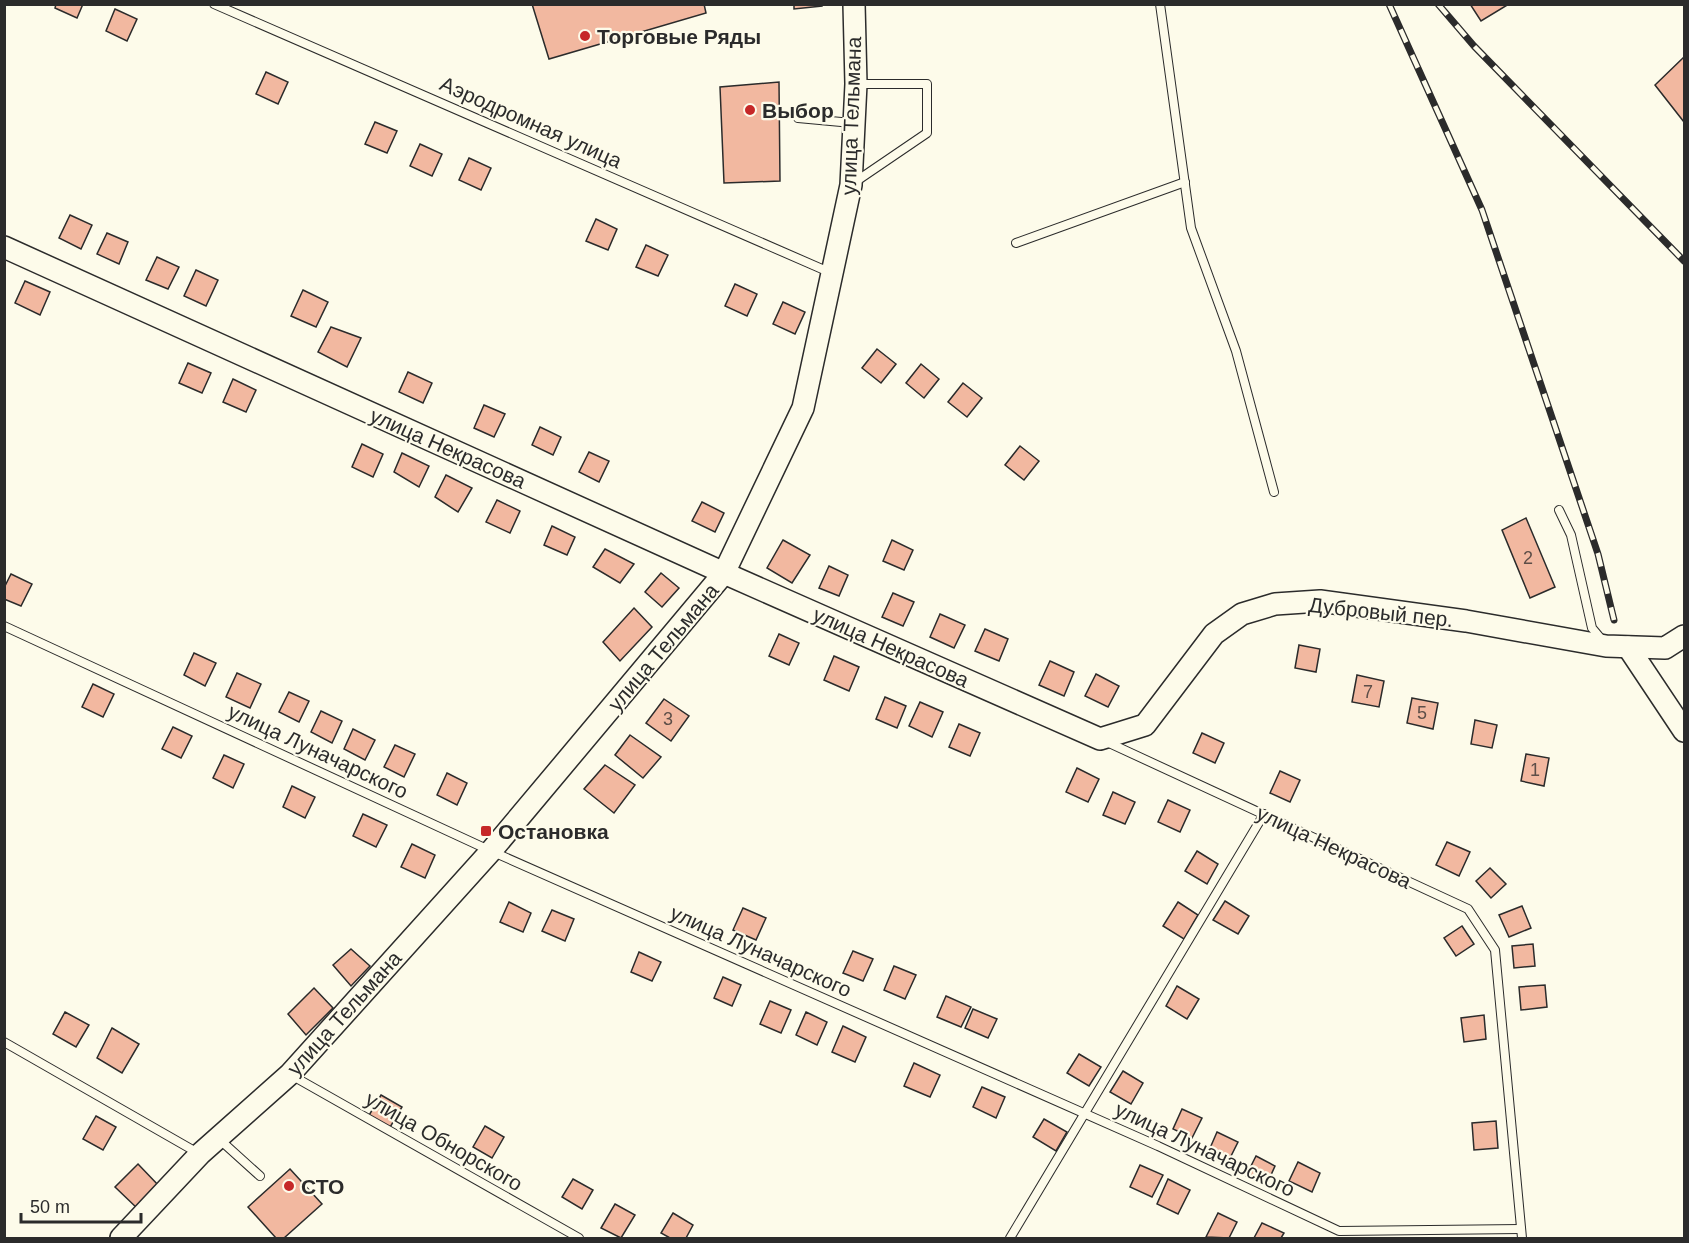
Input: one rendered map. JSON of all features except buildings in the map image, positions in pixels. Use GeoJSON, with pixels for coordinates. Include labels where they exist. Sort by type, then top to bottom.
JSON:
{"type":"FeatureCollection","features":[{"type":"Feature","properties":{"kind":"street","name":"улица Тельмана"},"geometry":{"type":"LineString","coordinates":[[122,1239],[200,1154],[290,1074],[491,851],[724,573],[803,408],[851,185],[856,84],[854,4]]}},
{"type":"Feature","properties":{"kind":"street","name":"улица Некрасова"},"geometry":{"type":"LineString","coordinates":[[4,247],[724,573],[1100,739]]}},
{"type":"Feature","properties":{"kind":"street","name":"Дубровый пер."},"geometry":{"type":"LineString","coordinates":[[1100,739],[1144,725],[1214,634],[1242,614],[1275,604],[1320,601],[1466,621],[1606,646],[1665,648],[1684,636]]}},
{"type":"Feature","properties":{"kind":"street"},"geometry":{"type":"LineString","coordinates":[[1628,647],[1684,731]]}},
{"type":"Feature","properties":{"kind":"lane","name":"Аэродромная улица"},"geometry":{"type":"LineString","coordinates":[[214,4],[833,273]]}},
{"type":"Feature","properties":{"kind":"lane"},"geometry":{"type":"LineString","coordinates":[[226,9],[234,4]]}},
{"type":"Feature","properties":{"kind":"lane"},"geometry":{"type":"LineString","coordinates":[[1160,4],[1191,228],[1236,351],[1274,492]]}},
{"type":"Feature","properties":{"kind":"lane"},"geometry":{"type":"LineString","coordinates":[[851,185],[927,133],[927,84],[856,84]]}},
{"type":"Feature","properties":{"kind":"lane"},"geometry":{"type":"LineString","coordinates":[[798,118],[853,123]]}},
{"type":"Feature","properties":{"kind":"lane"},"geometry":{"type":"LineString","coordinates":[[1016,243],[1185,182]]}},
{"type":"Feature","properties":{"kind":"lane"},"geometry":{"type":"LineString","coordinates":[[1559,510],[1571,535],[1592,628],[1606,646]]}},
{"type":"Feature","properties":{"kind":"lane","name":"улица Луначарского"},"geometry":{"type":"LineString","coordinates":[[4,626],[491,851],[1085,1114],[1339,1231],[1521,1229]]}},
{"type":"Feature","properties":{"kind":"lane","name":"улица Некрасова"},"geometry":{"type":"LineString","coordinates":[[1100,739],[1468,909],[1495,950],[1522,1239]]}},
{"type":"Feature","properties":{"kind":"lane"},"geometry":{"type":"LineString","coordinates":[[1010,1239],[1264,814]]}},
{"type":"Feature","properties":{"kind":"lane"},"geometry":{"type":"LineString","coordinates":[[4,1042],[200,1154]]}},
{"type":"Feature","properties":{"kind":"lane","name":"улица Обнорского"},"geometry":{"type":"LineString","coordinates":[[290,1074],[579,1239]]}},
{"type":"Feature","properties":{"kind":"lane"},"geometry":{"type":"LineString","coordinates":[[218,1138],[260,1176]]}},
{"type":"Feature","properties":{"kind":"railway"},"geometry":{"type":"LineString","coordinates":[[1389,4],[1482,210],[1598,554],[1614,620]]}},
{"type":"Feature","properties":{"kind":"railway"},"geometry":{"type":"LineString","coordinates":[[1438,4],[1474,46],[1684,261]]}},
{"type":"Feature","properties":{"kind":"place","name":"Торговые Ряды"},"geometry":{"type":"Point","coordinates":[585,36]}},
{"type":"Feature","properties":{"kind":"place","name":"Выбор"},"geometry":{"type":"Point","coordinates":[750,110]}},
{"type":"Feature","properties":{"kind":"place","name":"Остановка"},"geometry":{"type":"Point","coordinates":[486,831]}},
{"type":"Feature","properties":{"kind":"place","name":"СТО"},"geometry":{"type":"Point","coordinates":[289,1186]}}]}
